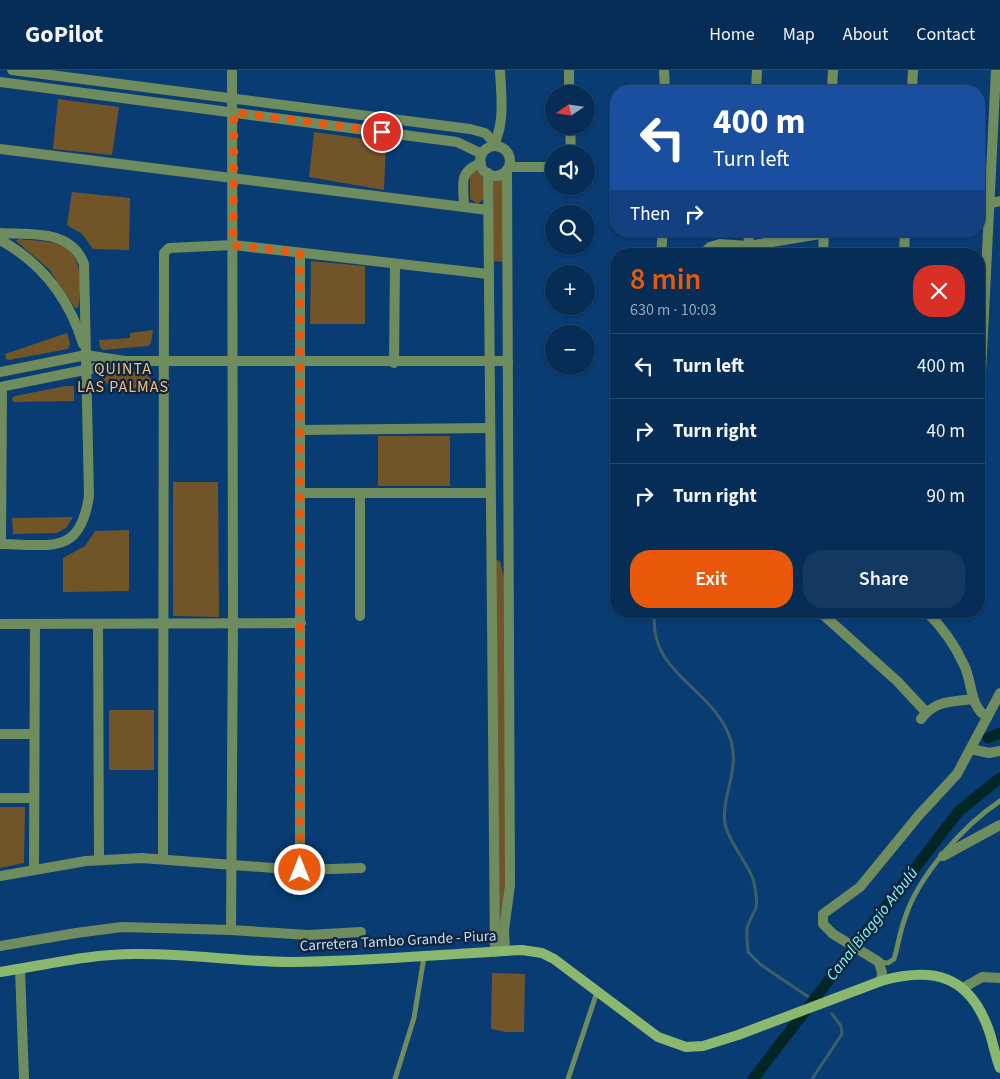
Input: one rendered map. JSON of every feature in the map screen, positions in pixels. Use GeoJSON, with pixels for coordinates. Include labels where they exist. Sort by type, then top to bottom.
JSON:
{"type":"FeatureCollection","features":[{"type":"Feature","properties":{"kind":"main road","name":"Carretera Tambo Grande - Piura"},"geometry":{"type":"LineString","coordinates":[[0,972],[85,957],[134,954],[171,954],[266,962],[357,961],[500,951],[542,953],[561,964],[658,1037],[686,1047],[703,1046],[738,1035],[881,981],[908,975],[929,974],[943,977],[963,988]]}},
{"type":"Feature","properties":{"kind":"main road"},"geometry":{"type":"LineString","coordinates":[[963,988],[982,1014],[1000,1068]]}},
{"type":"Feature","properties":{"kind":"street"},"geometry":{"type":"LineString","coordinates":[[12,70],[470,129],[485,133],[509,156],[510,884],[500,951]]}},
{"type":"Feature","properties":{"kind":"street"},"geometry":{"type":"LineString","coordinates":[[231,930],[234,178],[232,70]]}},
{"type":"Feature","properties":{"kind":"street"},"geometry":{"type":"LineString","coordinates":[[497,144],[502,121],[500,70]]}},
{"type":"Feature","properties":{"kind":"street"},"geometry":{"type":"LineString","coordinates":[[569,70],[569,85]]}},
{"type":"Feature","properties":{"kind":"street"},"geometry":{"type":"LineString","coordinates":[[664,70],[665,85]]}},
{"type":"Feature","properties":{"kind":"street"},"geometry":{"type":"LineString","coordinates":[[756,70],[756,85]]}},
{"type":"Feature","properties":{"kind":"street"},"geometry":{"type":"LineString","coordinates":[[832,85],[833,70]]}},
{"type":"Feature","properties":{"kind":"street"},"geometry":{"type":"LineString","coordinates":[[912,85],[913,70]]}},
{"type":"Feature","properties":{"kind":"street"},"geometry":{"type":"LineString","coordinates":[[985,184],[996,70]]}},
{"type":"Feature","properties":{"kind":"street"},"geometry":{"type":"LineString","coordinates":[[0,82],[457,142],[470,146],[482,158],[488,173],[490,493],[500,951]]}},
{"type":"Feature","properties":{"kind":"street"},"geometry":{"type":"LineString","coordinates":[[464,207],[463,176],[470,167],[482,158],[490,147],[497,144]]}},
{"type":"Feature","properties":{"kind":"street"},"geometry":{"type":"LineString","coordinates":[[0,149],[488,210]]}},
{"type":"Feature","properties":{"kind":"street"},"geometry":{"type":"LineString","coordinates":[[488,173],[499,175],[508,168],[545,167]]}},
{"type":"Feature","properties":{"kind":"street"},"geometry":{"type":"LineString","coordinates":[[985,205],[1000,201]]}},
{"type":"Feature","properties":{"kind":"street"},"geometry":{"type":"LineString","coordinates":[[0,233],[58,237],[68,242],[81,256],[86,274],[86,355],[87,371],[89,496],[84,523],[69,541],[58,544],[0,544],[1,387],[87,371],[125,361]]}},
{"type":"Feature","properties":{"kind":"street"},"geometry":{"type":"LineString","coordinates":[[756,248],[803,237]]}},
{"type":"Feature","properties":{"kind":"street"},"geometry":{"type":"LineString","coordinates":[[0,240],[26,256],[58,290],[73,316],[86,355]]}},
{"type":"Feature","properties":{"kind":"street"},"geometry":{"type":"LineString","coordinates":[[709,248],[720,244],[739,248]]}},
{"type":"Feature","properties":{"kind":"street"},"geometry":{"type":"LineString","coordinates":[[163,859],[164,253],[169,248],[233,245],[488,274]]}},
{"type":"Feature","properties":{"kind":"street"},"geometry":{"type":"LineString","coordinates":[[300,253],[300,870]]}},
{"type":"Feature","properties":{"kind":"street"},"geometry":{"type":"LineString","coordinates":[[394,363],[395,264]]}},
{"type":"Feature","properties":{"kind":"street"},"geometry":{"type":"LineString","coordinates":[[0,372],[86,355],[125,361],[394,363],[508,361]]}},
{"type":"Feature","properties":{"kind":"street"},"geometry":{"type":"LineString","coordinates":[[300,430],[489,428]]}},
{"type":"Feature","properties":{"kind":"street"},"geometry":{"type":"LineString","coordinates":[[300,493],[490,493]]}},
{"type":"Feature","properties":{"kind":"street"},"geometry":{"type":"LineString","coordinates":[[360,493],[360,616]]}},
{"type":"Feature","properties":{"kind":"street"},"geometry":{"type":"LineString","coordinates":[[828,618],[897,681],[924,716],[937,704],[974,699]]}},
{"type":"Feature","properties":{"kind":"street"},"geometry":{"type":"LineString","coordinates":[[932,618],[949,639],[965,666],[974,699],[980,712],[989,713]]}},
{"type":"Feature","properties":{"kind":"street"},"geometry":{"type":"LineString","coordinates":[[0,624],[301,623]]}},
{"type":"Feature","properties":{"kind":"street"},"geometry":{"type":"LineString","coordinates":[[34,869],[35,624]]}},
{"type":"Feature","properties":{"kind":"street"},"geometry":{"type":"LineString","coordinates":[[98,624],[99,859]]}},
{"type":"Feature","properties":{"kind":"street"},"geometry":{"type":"LineString","coordinates":[[881,981],[882,973],[879,962],[833,934],[824,924],[823,914],[860,887],[919,815],[957,774],[1000,693]]}},
{"type":"Feature","properties":{"kind":"street"},"geometry":{"type":"LineString","coordinates":[[0,734],[34,734]]}},
{"type":"Feature","properties":{"kind":"street"},"geometry":{"type":"LineString","coordinates":[[971,749],[989,753],[1000,751]]}},
{"type":"Feature","properties":{"kind":"street"},"geometry":{"type":"LineString","coordinates":[[0,798],[34,798]]}},
{"type":"Feature","properties":{"kind":"street"},"geometry":{"type":"LineString","coordinates":[[943,856],[1000,825]]}},
{"type":"Feature","properties":{"kind":"street"},"geometry":{"type":"LineString","coordinates":[[0,876],[99,859],[163,859],[300,870],[361,868]]}},
{"type":"Feature","properties":{"kind":"street"},"geometry":{"type":"LineString","coordinates":[[0,946],[90,930],[122,927],[231,930],[308,935],[361,932]]}},
{"type":"Feature","properties":{"kind":"street"},"geometry":{"type":"LineString","coordinates":[[20,969],[24,1079]]}},
{"type":"Feature","properties":{"kind":"street"},"geometry":{"type":"LineString","coordinates":[[963,988],[982,977],[1000,978]]}},
{"type":"Feature","properties":{"kind":"lane"},"geometry":{"type":"LineString","coordinates":[[879,962],[888,963],[894,959],[905,917],[918,889],[967,828],[1000,801]]}},
{"type":"Feature","properties":{"kind":"lane"},"geometry":{"type":"LineString","coordinates":[[395,1079],[414,1018],[424,956]]}},
{"type":"Feature","properties":{"kind":"lane"},"geometry":{"type":"LineString","coordinates":[[568,1079],[597,992]]}},
{"type":"Feature","properties":{"kind":"shaded area"},"geometry":{"type":"Polygon","coordinates":[[[58,99],[119,107],[112,155],[53,149],[58,99]]]}},
{"type":"Feature","properties":{"kind":"shaded area"},"geometry":{"type":"Polygon","coordinates":[[[314,132],[386,142],[384,190],[309,177],[314,132]]]}},
{"type":"Feature","properties":{"kind":"shaded area"},"geometry":{"type":"Polygon","coordinates":[[[475,171],[480,172],[483,179],[483,199],[478,204],[470,199],[470,175],[475,171]]]}},
{"type":"Feature","properties":{"kind":"shaded area"},"geometry":{"type":"Polygon","coordinates":[[[501,177],[503,179],[503,262],[493,261],[493,181],[501,177]]]}},
{"type":"Feature","properties":{"kind":"shaded area"},"geometry":{"type":"Polygon","coordinates":[[[72,192],[130,198],[129,250],[93,249],[82,234],[67,225],[72,192]]]}},
{"type":"Feature","properties":{"kind":"shaded area"},"geometry":{"type":"Polygon","coordinates":[[[19,239],[53,243],[63,246],[70,251],[75,258],[80,274],[78,308],[75,308],[49,269],[16,241],[19,239]]]}},
{"type":"Feature","properties":{"kind":"shaded area"},"geometry":{"type":"Polygon","coordinates":[[[311,261],[365,266],[365,324],[310,324],[311,261]]]}},
{"type":"Feature","properties":{"kind":"shaded area"},"geometry":{"type":"Polygon","coordinates":[[[153,330],[151,343],[148,346],[103,350],[100,347],[99,340],[130,338],[130,333],[153,330]]]}},
{"type":"Feature","properties":{"kind":"shaded area"},"geometry":{"type":"Polygon","coordinates":[[[67,333],[70,344],[68,349],[6,359],[5,354],[67,333]]]}},
{"type":"Feature","properties":{"kind":"shaded area"},"geometry":{"type":"Polygon","coordinates":[[[140,372],[147,375],[151,380],[154,394],[131,392],[131,384],[100,383],[103,378],[112,373],[140,372]]]}},
{"type":"Feature","properties":{"kind":"shaded area"},"geometry":{"type":"Polygon","coordinates":[[[74,386],[74,401],[13,402],[12,398],[15,396],[74,386]]]}},
{"type":"Feature","properties":{"kind":"shaded area"},"geometry":{"type":"Polygon","coordinates":[[[378,436],[450,436],[450,486],[378,486],[378,436]]]}},
{"type":"Feature","properties":{"kind":"shaded area"},"geometry":{"type":"Polygon","coordinates":[[[173,482],[218,482],[219,617],[173,616],[173,482]]]}},
{"type":"Feature","properties":{"kind":"shaded area"},"geometry":{"type":"Polygon","coordinates":[[[73,517],[66,528],[57,533],[13,534],[12,518],[73,517]]]}},
{"type":"Feature","properties":{"kind":"shaded area"},"geometry":{"type":"Polygon","coordinates":[[[129,530],[129,591],[63,592],[63,558],[85,546],[95,531],[129,530]]]}},
{"type":"Feature","properties":{"kind":"shaded area"},"geometry":{"type":"Polygon","coordinates":[[[496,560],[500,561],[505,583],[507,883],[500,928],[497,927],[496,560]]]}},
{"type":"Feature","properties":{"kind":"shaded area"},"geometry":{"type":"Polygon","coordinates":[[[109,710],[154,710],[154,770],[109,770],[109,710]]]}},
{"type":"Feature","properties":{"kind":"shaded area"},"geometry":{"type":"Polygon","coordinates":[[[0,807],[25,807],[24,863],[0,868],[0,807]]]}},
{"type":"Feature","properties":{"kind":"shaded area"},"geometry":{"type":"Polygon","coordinates":[[[492,973],[525,974],[524,1032],[506,1032],[491,1029],[492,973]]]}},
{"type":"Feature","properties":{"kind":"waterway"},"geometry":{"type":"LineString","coordinates":[[655,618],[655,632],[661,650],[671,666],[723,722],[731,741],[733,763],[724,814],[725,824],[727,832],[752,875],[757,899],[757,905],[747,929],[748,952],[761,965],[816,1002]]}},
{"type":"Feature","properties":{"kind":"waterway"},"geometry":{"type":"LineString","coordinates":[[988,738],[1000,733]]}},
{"type":"Feature","properties":{"kind":"waterway","name":"Canal Biaggio Arbulú"},"geometry":{"type":"LineString","coordinates":[[753,1079],[959,811],[1000,778]]}},
{"type":"Feature","properties":{"kind":"waterway"},"geometry":{"type":"LineString","coordinates":[[812,1079],[842,1034],[841,1026],[832,1014]]}},
{"type":"Feature","properties":{"kind":"district","name":"QUINTA LAS PALMAS"},"geometry":{"type":"Point","coordinates":[123,378]}},
{"type":"Feature","properties":{"kind":"route"},"geometry":{"type":"LineString","coordinates":[[300,870],[300,253],[233,245],[234,112],[382,132]]}}]}
